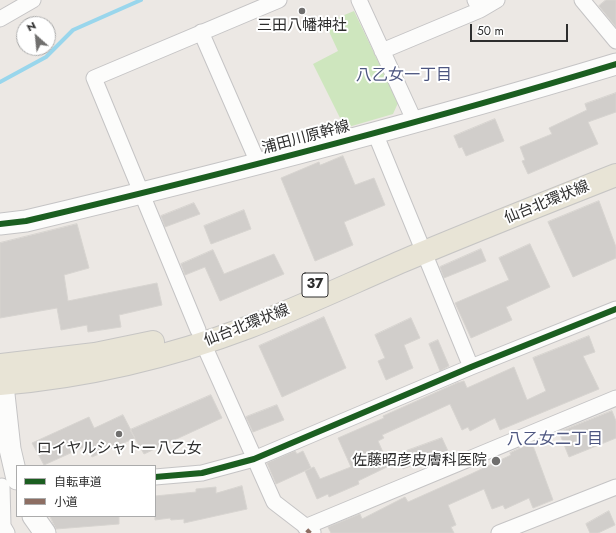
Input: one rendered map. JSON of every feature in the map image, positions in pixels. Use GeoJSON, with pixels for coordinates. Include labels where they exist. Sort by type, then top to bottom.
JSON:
{"type":"FeatureCollection","features":[{"type":"Feature","properties":{"kind":"main road","name":"仙台北環状線"},"geometry":{"type":"LineString","coordinates":[[1,374],[112,367],[201,337],[250,327],[422,247],[616,160]]}},
{"type":"Feature","properties":{"kind":"main road","name":"仙台北環状線"},"geometry":{"type":"LineString","coordinates":[[422,247],[616,175]]}},
{"type":"Feature","properties":{"kind":"street"},"geometry":{"type":"LineString","coordinates":[[0,19],[34,0]]}},
{"type":"Feature","properties":{"kind":"street"},"geometry":{"type":"LineString","coordinates":[[279,0],[94,78],[201,337],[274,502],[309,530],[616,398]]}},
{"type":"Feature","properties":{"kind":"street"},"geometry":{"type":"LineString","coordinates":[[359,0],[415,122]]}},
{"type":"Feature","properties":{"kind":"street"},"geometry":{"type":"LineString","coordinates":[[382,51],[478,5],[497,0]]}},
{"type":"Feature","properties":{"kind":"street"},"geometry":{"type":"LineString","coordinates":[[582,0],[616,41]]}},
{"type":"Feature","properties":{"kind":"street"},"geometry":{"type":"LineString","coordinates":[[201,32],[259,165]]}},
{"type":"Feature","properties":{"kind":"street","name":"浦田川原幹線"},"geometry":{"type":"LineString","coordinates":[[0,224],[26,221],[259,165],[501,99],[616,64]]}},
{"type":"Feature","properties":{"kind":"street"},"geometry":{"type":"LineString","coordinates":[[375,133],[472,367]]}},
{"type":"Feature","properties":{"kind":"street"},"geometry":{"type":"LineString","coordinates":[[156,477],[202,473],[254,459],[472,367],[616,309]]}},
{"type":"Feature","properties":{"kind":"street"},"geometry":{"type":"LineString","coordinates":[[1,374],[10,449],[16,475]]}},
{"type":"Feature","properties":{"kind":"street"},"geometry":{"type":"LineString","coordinates":[[0,487],[2,486],[3,526],[8,533]]}},
{"type":"Feature","properties":{"kind":"street"},"geometry":{"type":"LineString","coordinates":[[499,533],[615,490]]}},
{"type":"Feature","properties":{"kind":"street"},"geometry":{"type":"LineString","coordinates":[[34,517],[45,533]]}},
{"type":"Feature","properties":{"kind":"green space"},"geometry":{"type":"Polygon","coordinates":[[[354,11],[398,103],[393,114],[345,128],[313,64],[338,51],[325,23],[354,11]]]}},
{"type":"Feature","properties":{"kind":"building"},"geometry":{"type":"Polygon","coordinates":[[[606,0],[616,0],[616,27],[599,6],[606,0]]]}},
{"type":"Feature","properties":{"kind":"building"},"geometry":{"type":"Polygon","coordinates":[[[616,93],[616,112],[588,122],[598,144],[528,174],[522,161],[525,160],[520,147],[552,134],[549,128],[587,110],[585,104],[616,93]]]}},
{"type":"Feature","properties":{"kind":"building"},"geometry":{"type":"Polygon","coordinates":[[[495,119],[504,141],[466,156],[462,147],[459,148],[454,136],[495,119]]]}},
{"type":"Feature","properties":{"kind":"building"},"geometry":{"type":"Polygon","coordinates":[[[343,156],[355,185],[374,178],[385,205],[344,222],[353,245],[315,261],[281,178],[319,162],[320,165],[343,156]]]}},
{"type":"Feature","properties":{"kind":"building"},"geometry":{"type":"Polygon","coordinates":[[[599,201],[616,247],[616,258],[573,277],[548,222],[599,201]]]}},
{"type":"Feature","properties":{"kind":"building"},"geometry":{"type":"Polygon","coordinates":[[[194,203],[200,214],[165,227],[161,216],[194,203]]]}},
{"type":"Feature","properties":{"kind":"building"},"geometry":{"type":"Polygon","coordinates":[[[244,210],[251,229],[211,244],[204,226],[244,210]]]}},
{"type":"Feature","properties":{"kind":"building"},"geometry":{"type":"Polygon","coordinates":[[[77,224],[89,268],[64,275],[68,301],[157,283],[162,305],[119,315],[121,327],[88,332],[87,325],[61,330],[57,308],[0,318],[0,243],[77,224]]]}},
{"type":"Feature","properties":{"kind":"building"},"geometry":{"type":"Polygon","coordinates":[[[530,244],[550,287],[506,307],[512,320],[471,338],[455,303],[509,280],[499,258],[530,244]]]}},
{"type":"Feature","properties":{"kind":"building"},"geometry":{"type":"Polygon","coordinates":[[[481,249],[486,261],[444,278],[440,267],[481,249]]]}},
{"type":"Feature","properties":{"kind":"building"},"geometry":{"type":"Polygon","coordinates":[[[213,250],[224,274],[274,254],[284,274],[220,301],[205,267],[185,275],[181,264],[213,250]]]}},
{"type":"Feature","properties":{"kind":"building"},"geometry":{"type":"Polygon","coordinates":[[[324,317],[346,368],[282,397],[259,346],[324,317]]]}},
{"type":"Feature","properties":{"kind":"building"},"geometry":{"type":"Polygon","coordinates":[[[411,318],[420,338],[404,345],[413,368],[386,380],[378,361],[385,358],[375,335],[411,318]]]}},
{"type":"Feature","properties":{"kind":"building"},"geometry":{"type":"Polygon","coordinates":[[[589,336],[595,352],[583,356],[599,389],[500,430],[495,418],[470,431],[468,427],[462,430],[450,404],[382,435],[384,438],[378,441],[389,466],[358,481],[359,484],[329,497],[328,494],[317,499],[305,471],[314,467],[320,479],[351,467],[338,438],[457,383],[464,381],[467,388],[514,367],[527,400],[546,391],[533,358],[589,336]]]}},
{"type":"Feature","properties":{"kind":"building"},"geometry":{"type":"Polygon","coordinates":[[[438,340],[449,366],[440,371],[429,344],[438,340]]]}},
{"type":"Feature","properties":{"kind":"building"},"geometry":{"type":"Polygon","coordinates":[[[211,395],[222,418],[144,454],[130,430],[211,395]]]}},
{"type":"Feature","properties":{"kind":"building"},"geometry":{"type":"Polygon","coordinates":[[[277,405],[284,420],[253,432],[246,417],[277,405]]]}},
{"type":"Feature","properties":{"kind":"building"},"geometry":{"type":"Polygon","coordinates":[[[612,411],[616,421],[616,438],[569,457],[559,432],[612,411]]]}},
{"type":"Feature","properties":{"kind":"building"},"geometry":{"type":"Polygon","coordinates":[[[123,415],[135,438],[92,457],[86,446],[44,465],[32,443],[89,417],[94,428],[123,415]]]}},
{"type":"Feature","properties":{"kind":"building"},"geometry":{"type":"Polygon","coordinates":[[[442,438],[448,451],[403,469],[398,454],[442,438]]]}},
{"type":"Feature","properties":{"kind":"building"},"geometry":{"type":"Polygon","coordinates":[[[532,443],[553,500],[533,508],[529,498],[505,509],[503,505],[492,509],[484,489],[448,505],[456,525],[451,527],[454,533],[331,533],[328,527],[360,514],[362,519],[405,497],[408,502],[511,455],[510,453],[532,443]]]}},
{"type":"Feature","properties":{"kind":"building"},"geometry":{"type":"Polygon","coordinates":[[[295,451],[297,454],[303,451],[311,468],[276,484],[267,463],[295,451]]]}},
{"type":"Feature","properties":{"kind":"building"},"geometry":{"type":"Polygon","coordinates":[[[242,486],[247,509],[184,523],[184,519],[171,520],[170,518],[155,520],[156,496],[196,492],[196,489],[216,487],[216,493],[242,486]]]}},
{"type":"Feature","properties":{"kind":"building"},"geometry":{"type":"Polygon","coordinates":[[[609,511],[615,525],[598,533],[590,533],[586,524],[609,511]]]}},
{"type":"Feature","properties":{"kind":"building"},"geometry":{"type":"Polygon","coordinates":[[[50,517],[119,517],[119,524],[56,529],[50,517]]]}},
{"type":"Feature","properties":{"kind":"waterway"},"geometry":{"type":"LineString","coordinates":[[0,82],[46,57],[73,30],[141,0]]}},
{"type":"Feature","properties":{"kind":"marked path"},"geometry":{"type":"LineString","coordinates":[[307,533],[310,530]]}},
{"type":"Feature","properties":{"kind":"cycle path"},"geometry":{"type":"LineString","coordinates":[[0,224],[26,221],[248,166],[469,107],[616,64]]}},
{"type":"Feature","properties":{"kind":"cycle path"},"geometry":{"type":"LineString","coordinates":[[156,477],[202,473],[254,459],[471,367],[616,309]]}},
{"type":"Feature","properties":{"kind":"place","name":"三田八幡神社"},"geometry":{"type":"Point","coordinates":[302,11]}},
{"type":"Feature","properties":{"kind":"place","name":"ロイヤルシャトー八乙女"},"geometry":{"type":"Point","coordinates":[119,434]}},
{"type":"Feature","properties":{"kind":"place","name":"佐藤昭彦皮膚科医院"},"geometry":{"type":"Point","coordinates":[496,461]}},
{"type":"Feature","properties":{"kind":"district","name":"八乙女一丁目"},"geometry":{"type":"Point","coordinates":[404,76]}},
{"type":"Feature","properties":{"kind":"district","name":"八乙女二丁目"},"geometry":{"type":"Point","coordinates":[555,440]}}]}
